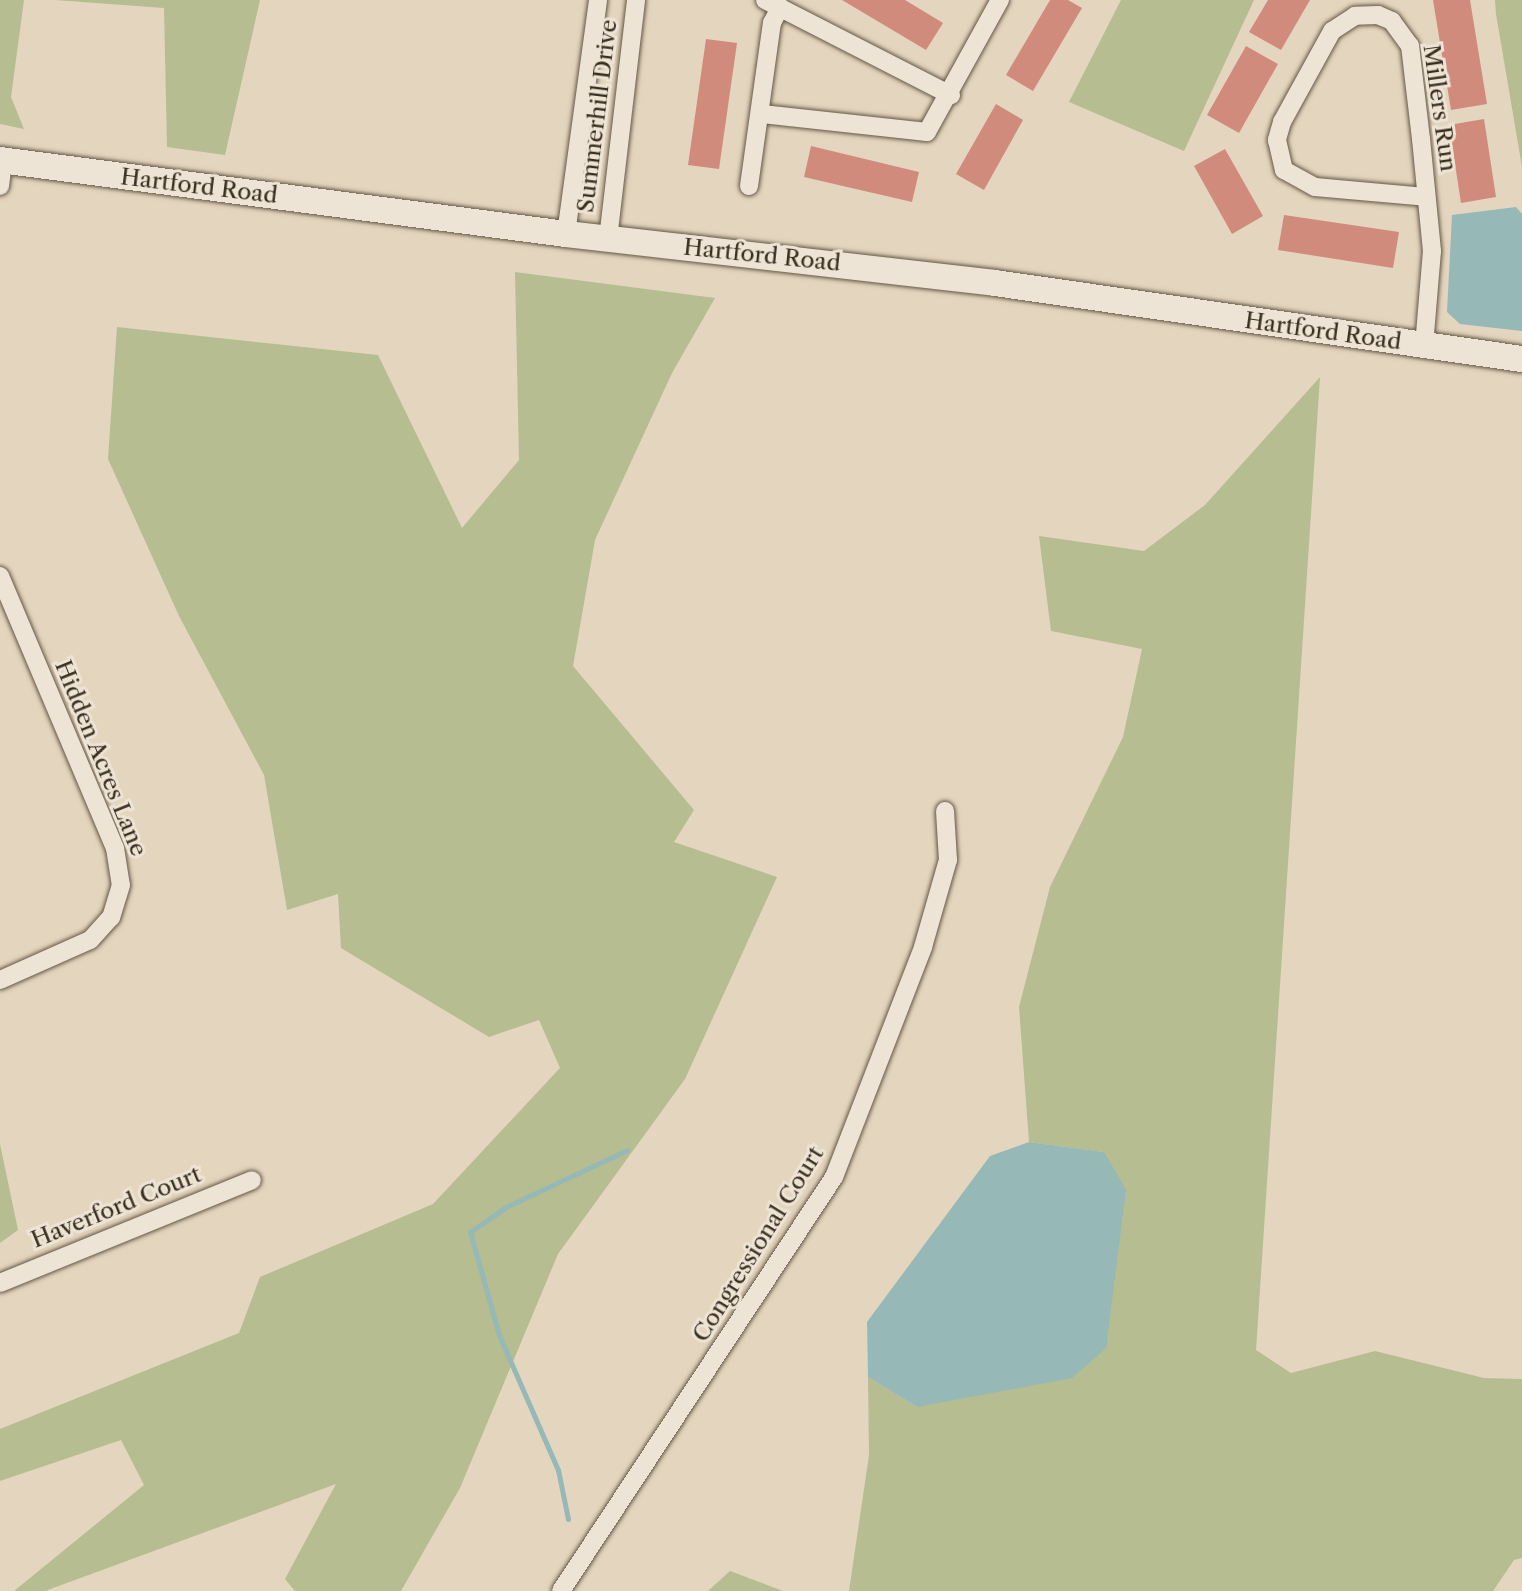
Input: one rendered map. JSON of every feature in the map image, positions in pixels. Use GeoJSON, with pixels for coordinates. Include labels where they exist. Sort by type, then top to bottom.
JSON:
{"type":"FeatureCollection","features":[{"type":"Feature","properties":{"kind":"main road","name":"Hartford Road"},"geometry":{"type":"LineString","coordinates":[[1,169],[995,283],[1522,359]]}},
{"type":"Feature","properties":{"kind":"street","name":"Summerhill Drive"},"geometry":{"type":"LineString","coordinates":[[566,234],[598,0]]}},
{"type":"Feature","properties":{"kind":"street","name":"Summerhill Drive"},"geometry":{"type":"LineString","coordinates":[[608,239],[636,0]]}},
{"type":"Feature","properties":{"kind":"street"},"geometry":{"type":"LineString","coordinates":[[762,114],[921,134],[931,129],[1000,0]]}},
{"type":"Feature","properties":{"kind":"street"},"geometry":{"type":"LineString","coordinates":[[748,186],[762,114],[773,3],[951,95]]}},
{"type":"Feature","properties":{"kind":"street","name":"Millers Run"},"geometry":{"type":"LineString","coordinates":[[1424,346],[1432,260],[1426,197],[1410,46],[1392,21],[1378,15],[1355,16],[1332,31],[1282,122],[1277,140],[1282,163],[1315,187],[1426,197]]}},
{"type":"Feature","properties":{"kind":"street","name":"Hidden Acres Lane"},"geometry":{"type":"LineString","coordinates":[[0,576],[115,848],[121,885],[111,917],[90,940],[0,980]]}},
{"type":"Feature","properties":{"kind":"street","name":"Congressional Court"},"geometry":{"type":"LineString","coordinates":[[561,1591],[834,1177],[923,947],[948,860],[945,811]]}},
{"type":"Feature","properties":{"kind":"street","name":"Haverford Court"},"geometry":{"type":"LineString","coordinates":[[0,1283],[252,1180]]}},
{"type":"Feature","properties":{"kind":"green space"},"geometry":{"type":"Polygon","coordinates":[[[0,0],[24,0],[11,97],[24,129],[0,124],[0,0]]]}},
{"type":"Feature","properties":{"kind":"green space"},"geometry":{"type":"Polygon","coordinates":[[[55,0],[260,0],[225,155],[167,147],[164,8],[55,0]]]}},
{"type":"Feature","properties":{"kind":"green space"},"geometry":{"type":"Polygon","coordinates":[[[1121,0],[1254,0],[1184,151],[1069,102],[1121,0]]]}},
{"type":"Feature","properties":{"kind":"green space"},"geometry":{"type":"Polygon","coordinates":[[[1495,0],[1522,0],[1522,167],[1496,14],[1495,0]]]}},
{"type":"Feature","properties":{"kind":"green space"},"geometry":{"type":"Polygon","coordinates":[[[515,272],[715,298],[672,373],[595,540],[573,666],[694,810],[674,842],[777,877],[685,1079],[558,1254],[460,1488],[401,1591],[295,1591],[285,1579],[336,1484],[45,1591],[14,1591],[144,1485],[121,1440],[0,1481],[0,1429],[239,1333],[260,1277],[433,1204],[560,1068],[539,1020],[489,1037],[341,948],[338,894],[287,910],[264,775],[179,616],[108,459],[117,327],[378,355],[462,528],[519,460],[515,272]]]}},
{"type":"Feature","properties":{"kind":"green space"},"geometry":{"type":"Polygon","coordinates":[[[1320,377],[1256,1350],[1291,1373],[1375,1351],[1484,1378],[1522,1379],[1522,1558],[1514,1560],[1493,1591],[849,1591],[869,1455],[868,1377],[917,1407],[1103,1152],[1029,1142],[1019,1007],[1050,887],[1123,737],[1142,649],[1051,631],[1039,536],[1144,551],[1205,505],[1320,377]]]}},
{"type":"Feature","properties":{"kind":"green space"},"geometry":{"type":"Polygon","coordinates":[[[0,1144],[18,1230],[0,1243],[0,1144]]]}},
{"type":"Feature","properties":{"kind":"green space"},"geometry":{"type":"Polygon","coordinates":[[[730,1571],[783,1591],[708,1591],[730,1571]]]}},
{"type":"Feature","properties":{"kind":"water"},"geometry":{"type":"Polygon","coordinates":[[[1516,207],[1522,214],[1522,331],[1460,324],[1447,312],[1452,215],[1516,207]]]}},
{"type":"Feature","properties":{"kind":"water"},"geometry":{"type":"Polygon","coordinates":[[[1029,1142],[1104,1152],[1126,1190],[1106,1348],[1072,1378],[917,1407],[868,1377],[867,1322],[990,1156],[1029,1142]]]}},
{"type":"Feature","properties":{"kind":"building"},"geometry":{"type":"Polygon","coordinates":[[[842,0],[905,0],[943,23],[926,50],[842,0]]]}},
{"type":"Feature","properties":{"kind":"building"},"geometry":{"type":"Polygon","coordinates":[[[1050,0],[1068,0],[1082,8],[1033,91],[1006,75],[1050,0]]]}},
{"type":"Feature","properties":{"kind":"building"},"geometry":{"type":"Polygon","coordinates":[[[1268,0],[1310,0],[1281,50],[1249,32],[1268,0]]]}},
{"type":"Feature","properties":{"kind":"building"},"geometry":{"type":"Polygon","coordinates":[[[1433,0],[1470,0],[1487,104],[1451,110],[1433,0]]]}},
{"type":"Feature","properties":{"kind":"building"},"geometry":{"type":"Polygon","coordinates":[[[706,39],[737,43],[719,169],[688,165],[706,39]]]}},
{"type":"Feature","properties":{"kind":"building"},"geometry":{"type":"Polygon","coordinates":[[[1246,46],[1278,64],[1239,133],[1207,115],[1246,46]]]}},
{"type":"Feature","properties":{"kind":"building"},"geometry":{"type":"Polygon","coordinates":[[[996,104],[1023,120],[984,190],[956,174],[996,104]]]}},
{"type":"Feature","properties":{"kind":"building"},"geometry":{"type":"Polygon","coordinates":[[[1484,119],[1496,197],[1461,203],[1449,125],[1484,119]]]}},
{"type":"Feature","properties":{"kind":"building"},"geometry":{"type":"Polygon","coordinates":[[[811,146],[919,172],[912,202],[804,177],[811,146]]]}},
{"type":"Feature","properties":{"kind":"building"},"geometry":{"type":"Polygon","coordinates":[[[1225,149],[1263,216],[1232,234],[1194,166],[1225,149]]]}},
{"type":"Feature","properties":{"kind":"building"},"geometry":{"type":"Polygon","coordinates":[[[1284,215],[1399,232],[1393,268],[1278,250],[1284,215]]]}},
{"type":"Feature","properties":{"kind":"waterway"},"geometry":{"type":"LineString","coordinates":[[568,1519],[558,1470],[499,1335],[470,1232],[506,1207],[627,1150]]}}]}
